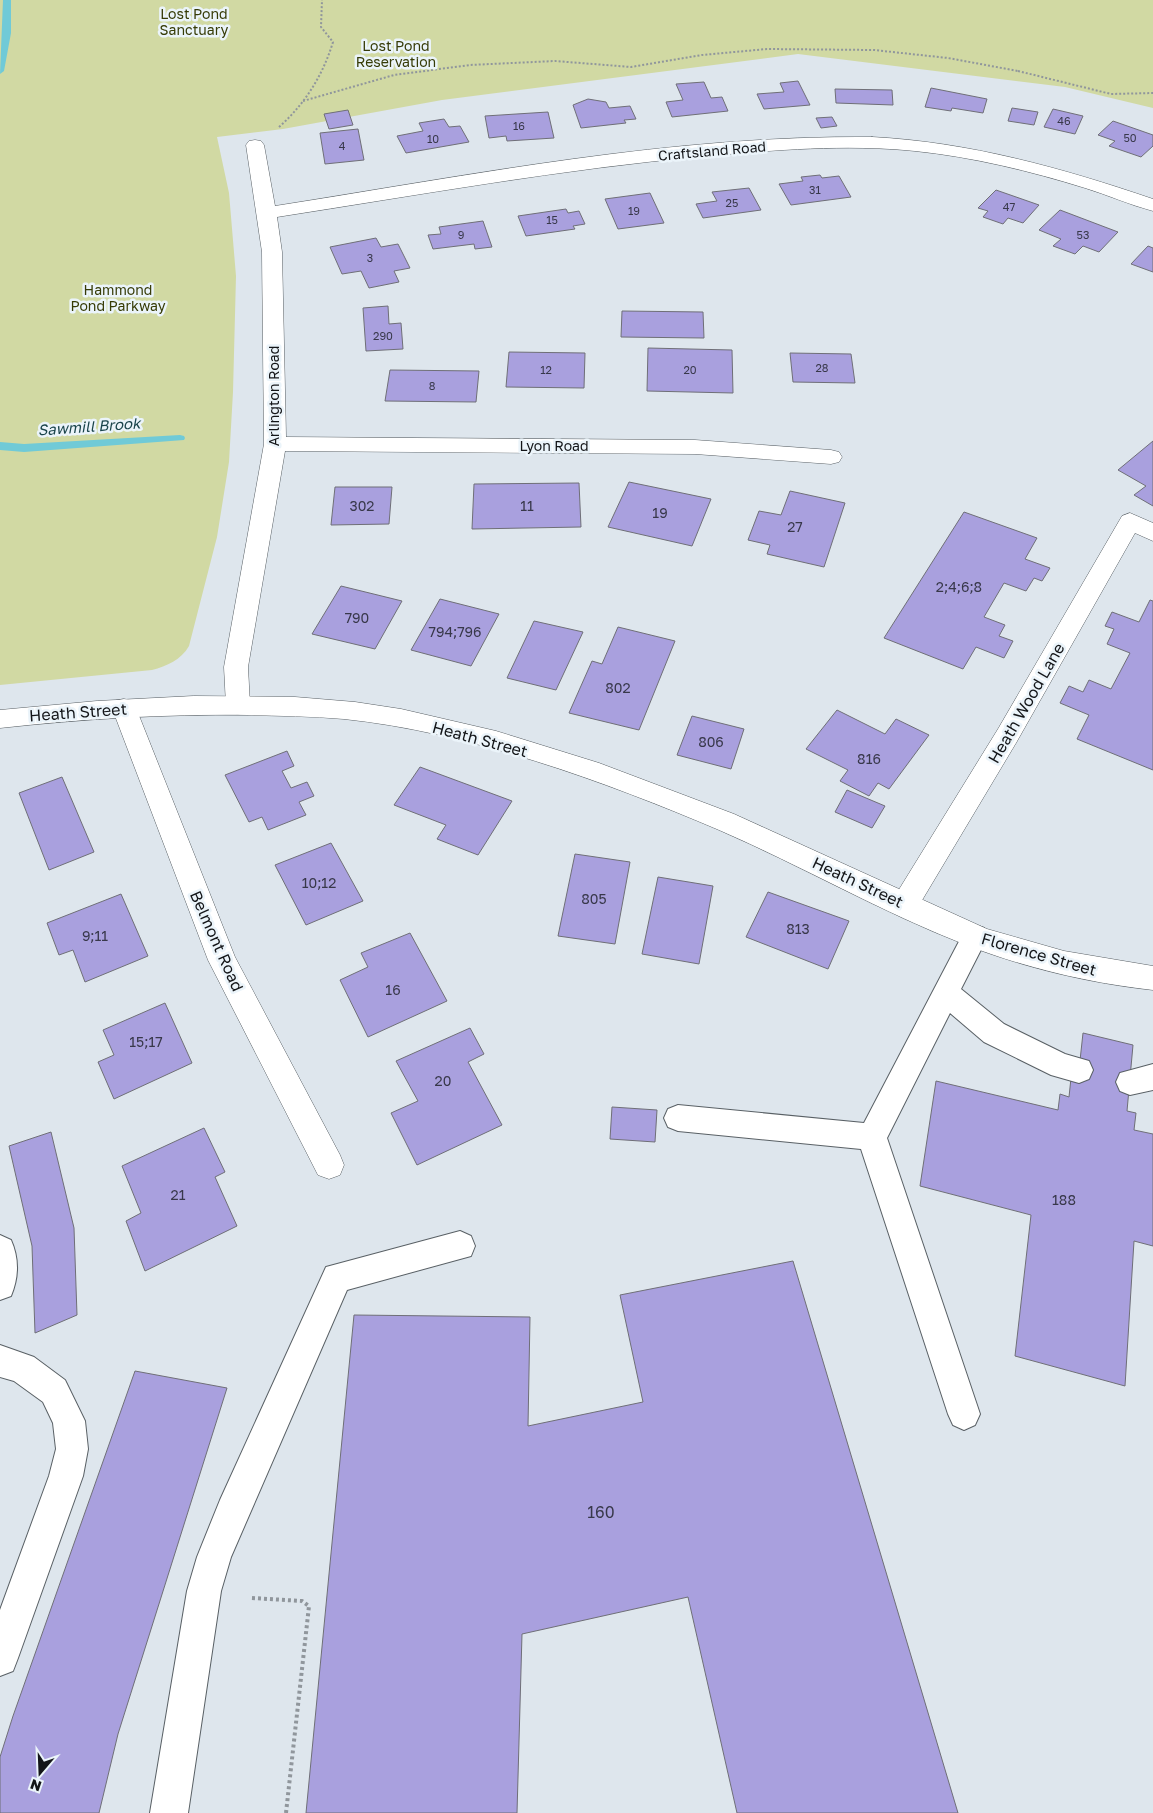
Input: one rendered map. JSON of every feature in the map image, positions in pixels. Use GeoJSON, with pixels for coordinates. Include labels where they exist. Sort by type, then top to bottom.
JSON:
{"type":"FeatureCollection","features":[{"type":"Feature","properties":{"kind":"street","name":"Craftsland Road"},"geometry":{"type":"LineString","coordinates":[[267,213],[598,163],[706,150],[825,143],[906,145],[957,151],[1068,177],[1153,204]]}},
{"type":"Feature","properties":{"kind":"street","name":"Arlington Road"},"geometry":{"type":"LineString","coordinates":[[238,705],[236,667],[276,444],[272,252],[255,145]]}},
{"type":"Feature","properties":{"kind":"street","name":"Lyon Road"},"geometry":{"type":"LineString","coordinates":[[276,444],[695,447],[831,457]]}},
{"type":"Feature","properties":{"kind":"street","name":"Heath Wood Lane"},"geometry":{"type":"LineString","coordinates":[[917,910],[1007,736],[1130,521],[1153,533]]}},
{"type":"Feature","properties":{"kind":"street","name":"Heath Street"},"geometry":{"type":"LineString","coordinates":[[0,719],[124,708],[238,705],[354,711],[431,725],[502,744],[607,777],[719,819],[917,910]]}},
{"type":"Feature","properties":{"kind":"street","name":"Belmont Road"},"geometry":{"type":"LineString","coordinates":[[124,708],[222,960],[329,1165]]}},
{"type":"Feature","properties":{"kind":"street","name":"Florence Street"},"geometry":{"type":"LineString","coordinates":[[917,910],[975,936],[1068,965],[1114,974],[1153,978]]}},
{"type":"Feature","properties":{"kind":"lane"},"geometry":{"type":"LineString","coordinates":[[964,1414],[872,1138],[975,936]]}},
{"type":"Feature","properties":{"kind":"lane"},"geometry":{"type":"LineString","coordinates":[[946,993],[994,1033],[1062,1066],[1079,1070]]}},
{"type":"Feature","properties":{"kind":"lane"},"geometry":{"type":"LineString","coordinates":[[678,1118],[872,1138]]}},
{"type":"Feature","properties":{"kind":"lane"},"geometry":{"type":"LineString","coordinates":[[169,1813],[204,1591],[214,1557],[232,1512],[337,1278],[460,1246]]}},
{"type":"Feature","properties":{"kind":"lane"},"geometry":{"type":"LineString","coordinates":[[0,1250],[2,1260],[0,1285]]}},
{"type":"Feature","properties":{"kind":"lane"},"geometry":{"type":"LineString","coordinates":[[0,1361],[23,1368],[54,1391],[69,1421],[72,1449],[66,1476],[0,1658]]}},
{"type":"Feature","properties":{"kind":"path"},"geometry":{"type":"LineString","coordinates":[[255,145],[283,124],[319,80],[329,60],[334,42],[321,27],[322,0]]}},
{"type":"Feature","properties":{"kind":"path"},"geometry":{"type":"LineString","coordinates":[[303,101],[394,75],[470,65],[555,61],[631,67],[702,55],[768,49],[874,50],[948,58],[1018,71]]}},
{"type":"Feature","properties":{"kind":"path"},"geometry":{"type":"LineString","coordinates":[[1003,68],[1111,94],[1153,93]]}},
{"type":"Feature","properties":{"kind":"path"},"geometry":{"type":"LineString","coordinates":[[252,1598],[302,1601],[309,1606],[286,1813]]}},
{"type":"Feature","properties":{"kind":"green space"},"geometry":{"type":"Polygon","coordinates":[[[0,0],[1153,0],[1153,108],[1065,87],[798,54],[442,100],[283,129],[217,137],[229,193],[236,276],[233,392],[229,462],[217,537],[189,646],[173,662],[152,670],[0,685],[0,0]]]}},
{"type":"Feature","properties":{"kind":"building"},"geometry":{"type":"Polygon","coordinates":[[[798,81],[810,105],[764,109],[757,94],[784,92],[780,83],[798,81]]]}},
{"type":"Feature","properties":{"kind":"building"},"geometry":{"type":"Polygon","coordinates":[[[704,82],[711,98],[722,97],[728,111],[672,117],[666,102],[683,100],[676,84],[704,82]]]}},
{"type":"Feature","properties":{"kind":"building"},"geometry":{"type":"Polygon","coordinates":[[[931,88],[987,99],[983,113],[952,108],[951,111],[925,107],[931,88]]]}},
{"type":"Feature","properties":{"kind":"building"},"geometry":{"type":"Polygon","coordinates":[[[835,89],[892,90],[893,105],[836,103],[835,89]]]}},
{"type":"Feature","properties":{"kind":"building"},"geometry":{"type":"Polygon","coordinates":[[[588,99],[606,102],[609,108],[630,106],[636,119],[624,120],[626,123],[581,128],[573,105],[588,99]]]}},
{"type":"Feature","properties":{"kind":"building"},"geometry":{"type":"Polygon","coordinates":[[[1012,108],[1038,112],[1034,125],[1008,121],[1012,108]]]}},
{"type":"Feature","properties":{"kind":"building"},"geometry":{"type":"Polygon","coordinates":[[[1053,109],[1083,116],[1075,134],[1044,127],[1053,109]]]}},
{"type":"Feature","properties":{"kind":"building"},"geometry":{"type":"Polygon","coordinates":[[[348,110],[353,125],[329,129],[324,114],[348,110]]]}},
{"type":"Feature","properties":{"kind":"building"},"geometry":{"type":"Polygon","coordinates":[[[548,112],[554,138],[507,141],[506,136],[489,138],[485,116],[548,112]]]}},
{"type":"Feature","properties":{"kind":"building"},"geometry":{"type":"Polygon","coordinates":[[[832,117],[837,126],[821,128],[816,118],[832,117]]]}},
{"type":"Feature","properties":{"kind":"building"},"geometry":{"type":"Polygon","coordinates":[[[444,119],[449,127],[460,126],[469,142],[406,153],[397,136],[423,131],[419,123],[444,119]]]}},
{"type":"Feature","properties":{"kind":"building"},"geometry":{"type":"Polygon","coordinates":[[[1113,121],[1153,135],[1153,146],[1141,157],[1109,146],[1115,141],[1098,135],[1113,121]]]}},
{"type":"Feature","properties":{"kind":"building"},"geometry":{"type":"Polygon","coordinates":[[[358,129],[364,160],[325,164],[320,133],[358,129]]]}},
{"type":"Feature","properties":{"kind":"building"},"geometry":{"type":"Polygon","coordinates":[[[820,175],[822,178],[839,176],[851,197],[791,205],[779,184],[803,181],[801,177],[820,175]]]}},
{"type":"Feature","properties":{"kind":"building"},"geometry":{"type":"Polygon","coordinates":[[[749,188],[761,210],[703,218],[696,204],[717,201],[712,192],[749,188]]]}},
{"type":"Feature","properties":{"kind":"building"},"geometry":{"type":"Polygon","coordinates":[[[996,190],[1039,205],[1023,223],[1008,218],[1003,224],[983,217],[988,211],[978,208],[996,190]]]}},
{"type":"Feature","properties":{"kind":"building"},"geometry":{"type":"Polygon","coordinates":[[[650,193],[664,223],[618,229],[605,199],[650,193]]]}},
{"type":"Feature","properties":{"kind":"building"},"geometry":{"type":"Polygon","coordinates":[[[566,209],[568,213],[579,211],[585,224],[573,226],[575,229],[526,236],[518,216],[566,209]]]}},
{"type":"Feature","properties":{"kind":"building"},"geometry":{"type":"Polygon","coordinates":[[[1060,210],[1118,232],[1099,252],[1083,246],[1075,254],[1053,246],[1061,239],[1039,230],[1060,210]]]}},
{"type":"Feature","properties":{"kind":"building"},"geometry":{"type":"Polygon","coordinates":[[[483,221],[492,247],[475,249],[474,244],[433,249],[428,235],[441,234],[439,227],[483,221]]]}},
{"type":"Feature","properties":{"kind":"building"},"geometry":{"type":"Polygon","coordinates":[[[376,238],[381,247],[398,244],[410,268],[394,271],[399,282],[369,288],[361,271],[342,274],[330,247],[376,238]]]}},
{"type":"Feature","properties":{"kind":"building"},"geometry":{"type":"Polygon","coordinates":[[[1148,246],[1153,248],[1153,272],[1131,264],[1148,246]]]}},
{"type":"Feature","properties":{"kind":"building"},"geometry":{"type":"Polygon","coordinates":[[[388,306],[389,324],[401,323],[403,349],[366,351],[363,308],[388,306]]]}},
{"type":"Feature","properties":{"kind":"building"},"geometry":{"type":"Polygon","coordinates":[[[622,311],[703,312],[704,338],[621,337],[622,311]]]}},
{"type":"Feature","properties":{"kind":"building"},"geometry":{"type":"Polygon","coordinates":[[[648,348],[732,350],[733,393],[647,391],[648,348]]]}},
{"type":"Feature","properties":{"kind":"building"},"geometry":{"type":"Polygon","coordinates":[[[509,352],[585,353],[584,388],[506,387],[509,352]]]}},
{"type":"Feature","properties":{"kind":"building"},"geometry":{"type":"Polygon","coordinates":[[[790,353],[851,354],[855,383],[793,382],[790,353]]]}},
{"type":"Feature","properties":{"kind":"building"},"geometry":{"type":"Polygon","coordinates":[[[390,370],[479,371],[476,402],[385,401],[390,370]]]}},
{"type":"Feature","properties":{"kind":"building"},"geometry":{"type":"Polygon","coordinates":[[[1153,441],[1153,506],[1134,495],[1146,486],[1118,470],[1153,441]]]}},
{"type":"Feature","properties":{"kind":"building"},"geometry":{"type":"Polygon","coordinates":[[[629,482],[711,499],[692,546],[608,527],[629,482]]]}},
{"type":"Feature","properties":{"kind":"building"},"geometry":{"type":"Polygon","coordinates":[[[579,483],[581,527],[472,529],[474,484],[579,483]]]}},
{"type":"Feature","properties":{"kind":"building"},"geometry":{"type":"Polygon","coordinates":[[[335,487],[392,487],[389,524],[331,525],[335,487]]]}},
{"type":"Feature","properties":{"kind":"building"},"geometry":{"type":"Polygon","coordinates":[[[790,491],[845,503],[824,567],[767,554],[770,545],[748,540],[759,511],[781,515],[790,491]]]}},
{"type":"Feature","properties":{"kind":"building"},"geometry":{"type":"Polygon","coordinates":[[[964,512],[1037,538],[1025,559],[1050,568],[1042,581],[1034,578],[1026,591],[1004,583],[984,617],[1005,625],[999,636],[1013,641],[1004,658],[976,647],[963,669],[884,638],[964,512]]]}},
{"type":"Feature","properties":{"kind":"building"},"geometry":{"type":"Polygon","coordinates":[[[341,586],[402,601],[375,649],[312,634],[341,586]]]}},
{"type":"Feature","properties":{"kind":"building"},"geometry":{"type":"Polygon","coordinates":[[[440,599],[499,614],[471,666],[411,650],[440,599]]]}},
{"type":"Feature","properties":{"kind":"building"},"geometry":{"type":"Polygon","coordinates":[[[1150,600],[1153,601],[1153,770],[1077,739],[1089,715],[1060,703],[1069,686],[1083,692],[1089,680],[1111,689],[1130,653],[1107,644],[1114,629],[1105,626],[1112,612],[1139,622],[1150,600]]]}},
{"type":"Feature","properties":{"kind":"building"},"geometry":{"type":"Polygon","coordinates":[[[534,621],[583,632],[556,690],[507,678],[534,621]]]}},
{"type":"Feature","properties":{"kind":"building"},"geometry":{"type":"Polygon","coordinates":[[[618,627],[675,641],[639,730],[569,713],[592,661],[602,664],[618,627]]]}},
{"type":"Feature","properties":{"kind":"building"},"geometry":{"type":"Polygon","coordinates":[[[837,710],[885,734],[896,719],[929,735],[889,789],[878,783],[869,796],[840,781],[848,770],[806,749],[837,710]]]}},
{"type":"Feature","properties":{"kind":"building"},"geometry":{"type":"Polygon","coordinates":[[[692,716],[744,729],[731,769],[677,755],[692,716]]]}},
{"type":"Feature","properties":{"kind":"building"},"geometry":{"type":"Polygon","coordinates":[[[287,751],[294,766],[282,771],[291,788],[307,782],[314,796],[299,802],[306,815],[268,830],[262,817],[249,822],[225,775],[287,751]]]}},
{"type":"Feature","properties":{"kind":"building"},"geometry":{"type":"Polygon","coordinates":[[[420,767],[512,801],[478,855],[437,839],[446,825],[394,805],[420,767]]]}},
{"type":"Feature","properties":{"kind":"building"},"geometry":{"type":"Polygon","coordinates":[[[62,777],[94,852],[49,870],[19,793],[62,777]]]}},
{"type":"Feature","properties":{"kind":"building"},"geometry":{"type":"Polygon","coordinates":[[[847,790],[885,806],[872,828],[835,812],[847,790]]]}},
{"type":"Feature","properties":{"kind":"building"},"geometry":{"type":"Polygon","coordinates":[[[331,843],[363,901],[306,925],[275,865],[331,843]]]}},
{"type":"Feature","properties":{"kind":"building"},"geometry":{"type":"Polygon","coordinates":[[[575,854],[630,862],[615,944],[558,936],[575,854]]]}},
{"type":"Feature","properties":{"kind":"building"},"geometry":{"type":"Polygon","coordinates":[[[658,877],[713,886],[699,964],[642,954],[658,877]]]}},
{"type":"Feature","properties":{"kind":"building"},"geometry":{"type":"Polygon","coordinates":[[[768,892],[849,921],[828,969],[746,937],[768,892]]]}},
{"type":"Feature","properties":{"kind":"building"},"geometry":{"type":"Polygon","coordinates":[[[121,894],[148,956],[85,982],[73,950],[59,955],[47,923],[121,894]]]}},
{"type":"Feature","properties":{"kind":"building"},"geometry":{"type":"Polygon","coordinates":[[[410,933],[447,1001],[368,1037],[340,980],[368,967],[361,953],[410,933]]]}},
{"type":"Feature","properties":{"kind":"building"},"geometry":{"type":"Polygon","coordinates":[[[165,1003],[192,1063],[114,1099],[98,1062],[114,1055],[103,1030],[165,1003]]]}},
{"type":"Feature","properties":{"kind":"building"},"geometry":{"type":"Polygon","coordinates":[[[470,1028],[484,1054],[468,1062],[502,1125],[417,1165],[391,1113],[418,1101],[396,1061],[470,1028]]]}},
{"type":"Feature","properties":{"kind":"building"},"geometry":{"type":"Polygon","coordinates":[[[1083,1033],[1133,1045],[1127,1111],[1136,1113],[1134,1130],[1153,1134],[1153,1246],[1134,1241],[1125,1386],[1015,1356],[1031,1215],[920,1186],[936,1081],[1058,1110],[1060,1094],[1069,1097],[1071,1078],[1078,1079],[1083,1033]]]}},
{"type":"Feature","properties":{"kind":"building"},"geometry":{"type":"Polygon","coordinates":[[[612,1107],[657,1110],[655,1142],[610,1139],[612,1107]]]}},
{"type":"Feature","properties":{"kind":"building"},"geometry":{"type":"Polygon","coordinates":[[[204,1128],[225,1172],[215,1177],[237,1226],[145,1271],[126,1221],[141,1213],[122,1166],[204,1128]]]}},
{"type":"Feature","properties":{"kind":"building"},"geometry":{"type":"Polygon","coordinates":[[[51,1132],[74,1228],[77,1315],[35,1333],[32,1246],[9,1146],[51,1132]]]}},
{"type":"Feature","properties":{"kind":"building"},"geometry":{"type":"Polygon","coordinates":[[[793,1261],[958,1813],[737,1813],[688,1597],[522,1634],[517,1813],[306,1813],[354,1315],[530,1317],[528,1426],[643,1402],[620,1295],[793,1261]]]}},
{"type":"Feature","properties":{"kind":"building"},"geometry":{"type":"Polygon","coordinates":[[[135,1371],[227,1388],[118,1734],[99,1813],[0,1813],[0,1757],[135,1371]]]}},
{"type":"Feature","properties":{"kind":"waterway","name":"Sawmill Brook"},"geometry":{"type":"LineString","coordinates":[[0,71],[7,33],[7,0]]}},
{"type":"Feature","properties":{"kind":"waterway","name":"Sawmill Brook"},"geometry":{"type":"LineString","coordinates":[[0,446],[24,448],[180,438]]}},
{"type":"Feature","properties":{"kind":"park label","name":"Lost Pond Sanctuary"},"geometry":{"type":"Point","coordinates":[194,22]}},
{"type":"Feature","properties":{"kind":"park label","name":"Lost Pond Reservation"},"geometry":{"type":"Point","coordinates":[396,54]}},
{"type":"Feature","properties":{"kind":"park label","name":"Hammond Pond Parkway"},"geometry":{"type":"Point","coordinates":[118,298]}}]}
